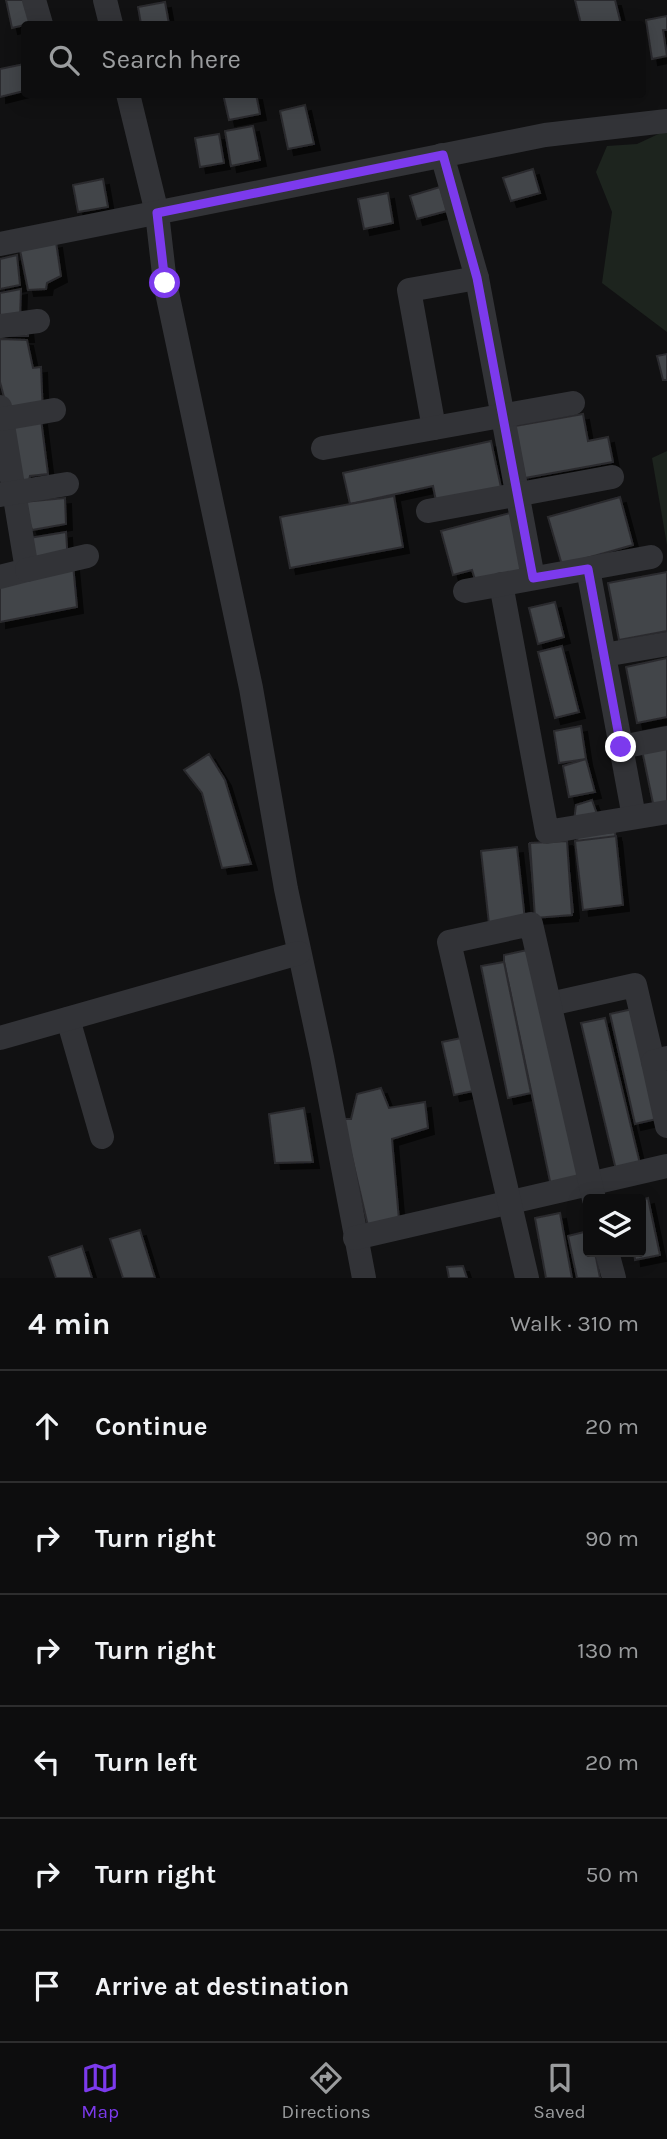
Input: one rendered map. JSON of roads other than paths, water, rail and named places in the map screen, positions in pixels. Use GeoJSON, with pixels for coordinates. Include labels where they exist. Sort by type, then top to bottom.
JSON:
{"type":"FeatureCollection","features":[{"type":"Feature","properties":{"kind":"street"},"geometry":{"type":"LineString","coordinates":[[34,0],[40,21]]}},
{"type":"Feature","properties":{"kind":"street"},"geometry":{"type":"LineString","coordinates":[[105,0],[110,21]]}},
{"type":"Feature","properties":{"kind":"street"},"geometry":{"type":"LineString","coordinates":[[129,98],[157,213],[165,283],[251,688],[286,889],[365,1278]]}},
{"type":"Feature","properties":{"kind":"street"},"geometry":{"type":"LineString","coordinates":[[0,244],[545,135],[667,121]]}},
{"type":"Feature","properties":{"kind":"street"},"geometry":{"type":"LineString","coordinates":[[443,155],[477,278],[533,578]]}},
{"type":"Feature","properties":{"kind":"street"},"geometry":{"type":"LineString","coordinates":[[435,428],[409,290],[477,278]]}},
{"type":"Feature","properties":{"kind":"street"},"geometry":{"type":"LineString","coordinates":[[0,326],[38,321]]}},
{"type":"Feature","properties":{"kind":"street"},"geometry":{"type":"LineString","coordinates":[[323,448],[573,403]]}},
{"type":"Feature","properties":{"kind":"street"},"geometry":{"type":"LineString","coordinates":[[27,570],[6,494],[1,413],[54,410]]}},
{"type":"Feature","properties":{"kind":"street"},"geometry":{"type":"LineString","coordinates":[[428,510],[612,477]]}},
{"type":"Feature","properties":{"kind":"street"},"geometry":{"type":"LineString","coordinates":[[6,494],[67,484]]}},
{"type":"Feature","properties":{"kind":"street"},"geometry":{"type":"LineString","coordinates":[[0,577],[87,556]]}},
{"type":"Feature","properties":{"kind":"street"},"geometry":{"type":"LineString","coordinates":[[465,591],[651,557]]}},
{"type":"Feature","properties":{"kind":"street"},"geometry":{"type":"LineString","coordinates":[[588,569],[634,817]]}},
{"type":"Feature","properties":{"kind":"street"},"geometry":{"type":"LineString","coordinates":[[501,584],[547,832],[667,812]]}},
{"type":"Feature","properties":{"kind":"street"},"geometry":{"type":"LineString","coordinates":[[604,655],[667,644]]}},
{"type":"Feature","properties":{"kind":"street"},"geometry":{"type":"LineString","coordinates":[[621,747],[667,738]]}},
{"type":"Feature","properties":{"kind":"street"},"geometry":{"type":"LineString","coordinates":[[527,1278],[449,943],[531,924],[592,1191]]}},
{"type":"Feature","properties":{"kind":"street"},"geometry":{"type":"LineString","coordinates":[[0,1038],[299,953]]}},
{"type":"Feature","properties":{"kind":"street"},"geometry":{"type":"LineString","coordinates":[[550,1004],[635,985],[660,1060],[667,1126]]}},
{"type":"Feature","properties":{"kind":"street"},"geometry":{"type":"LineString","coordinates":[[68,1019],[102,1137]]}},
{"type":"Feature","properties":{"kind":"street"},"geometry":{"type":"LineString","coordinates":[[355,1238],[508,1202],[592,1191],[667,1166]]}},
{"type":"Feature","properties":{"kind":"street"},"geometry":{"type":"LineString","coordinates":[[608,1257],[614,1278]]}}]}
